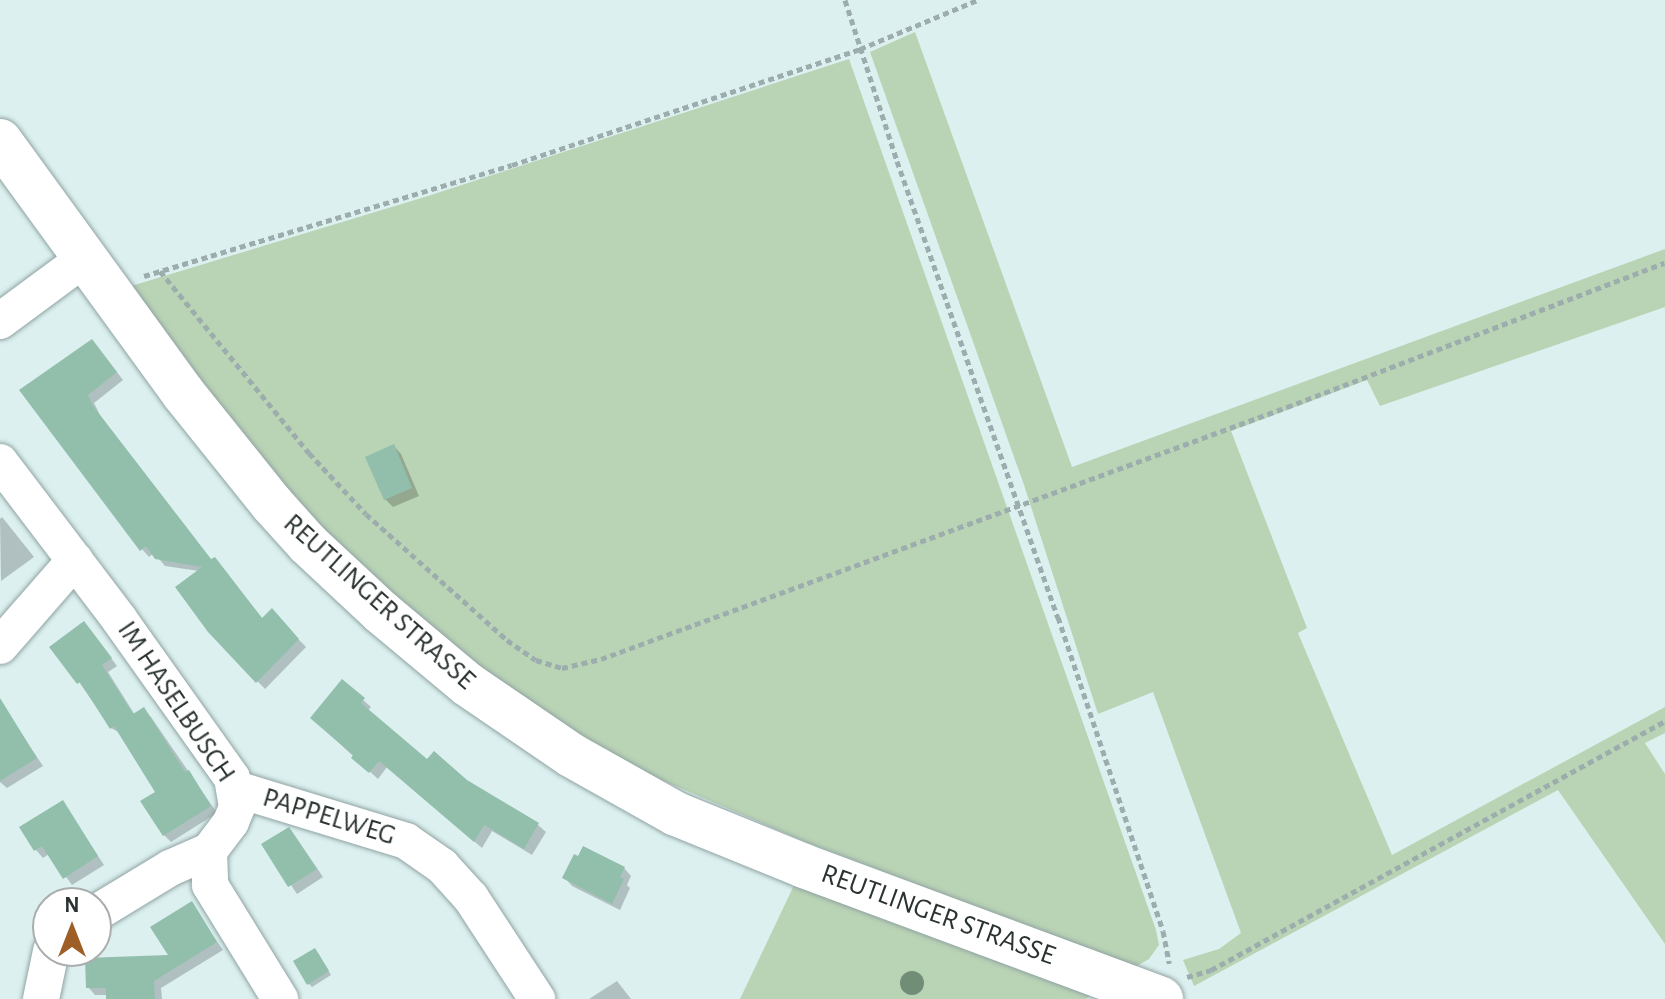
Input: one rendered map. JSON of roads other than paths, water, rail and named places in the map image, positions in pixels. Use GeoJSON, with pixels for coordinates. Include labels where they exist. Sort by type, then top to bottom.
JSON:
{"type":"FeatureCollection","features":[{"type":"Feature","properties":{"kind":"street","name":"REUTLINGER STRASSE"},"geometry":{"type":"LineString","coordinates":[[0,141],[231,455],[308,544],[419,646],[515,719],[617,783],[676,814],[804,866],[1157,987]]}},
{"type":"Feature","properties":{"kind":"street"},"geometry":{"type":"LineString","coordinates":[[0,321],[96,273]]}},
{"type":"Feature","properties":{"kind":"street","name":"IM HASELBUSCH"},"geometry":{"type":"LineString","coordinates":[[0,462],[161,676],[232,778],[237,807],[231,822],[209,851]]}},
{"type":"Feature","properties":{"kind":"street"},"geometry":{"type":"LineString","coordinates":[[0,646],[75,560]]}},
{"type":"Feature","properties":{"kind":"street","name":"PAPPELWEG"},"geometry":{"type":"LineString","coordinates":[[236,789],[406,841],[442,866],[471,898],[537,999]]}},
{"type":"Feature","properties":{"kind":"street"},"geometry":{"type":"LineString","coordinates":[[112,903],[170,868],[209,851]]}},
{"type":"Feature","properties":{"kind":"street"},"geometry":{"type":"LineString","coordinates":[[209,851],[207,868],[217,901],[280,999]]}},
{"type":"Feature","properties":{"kind":"street"},"geometry":{"type":"LineString","coordinates":[[41,999],[48,967]]}}]}
